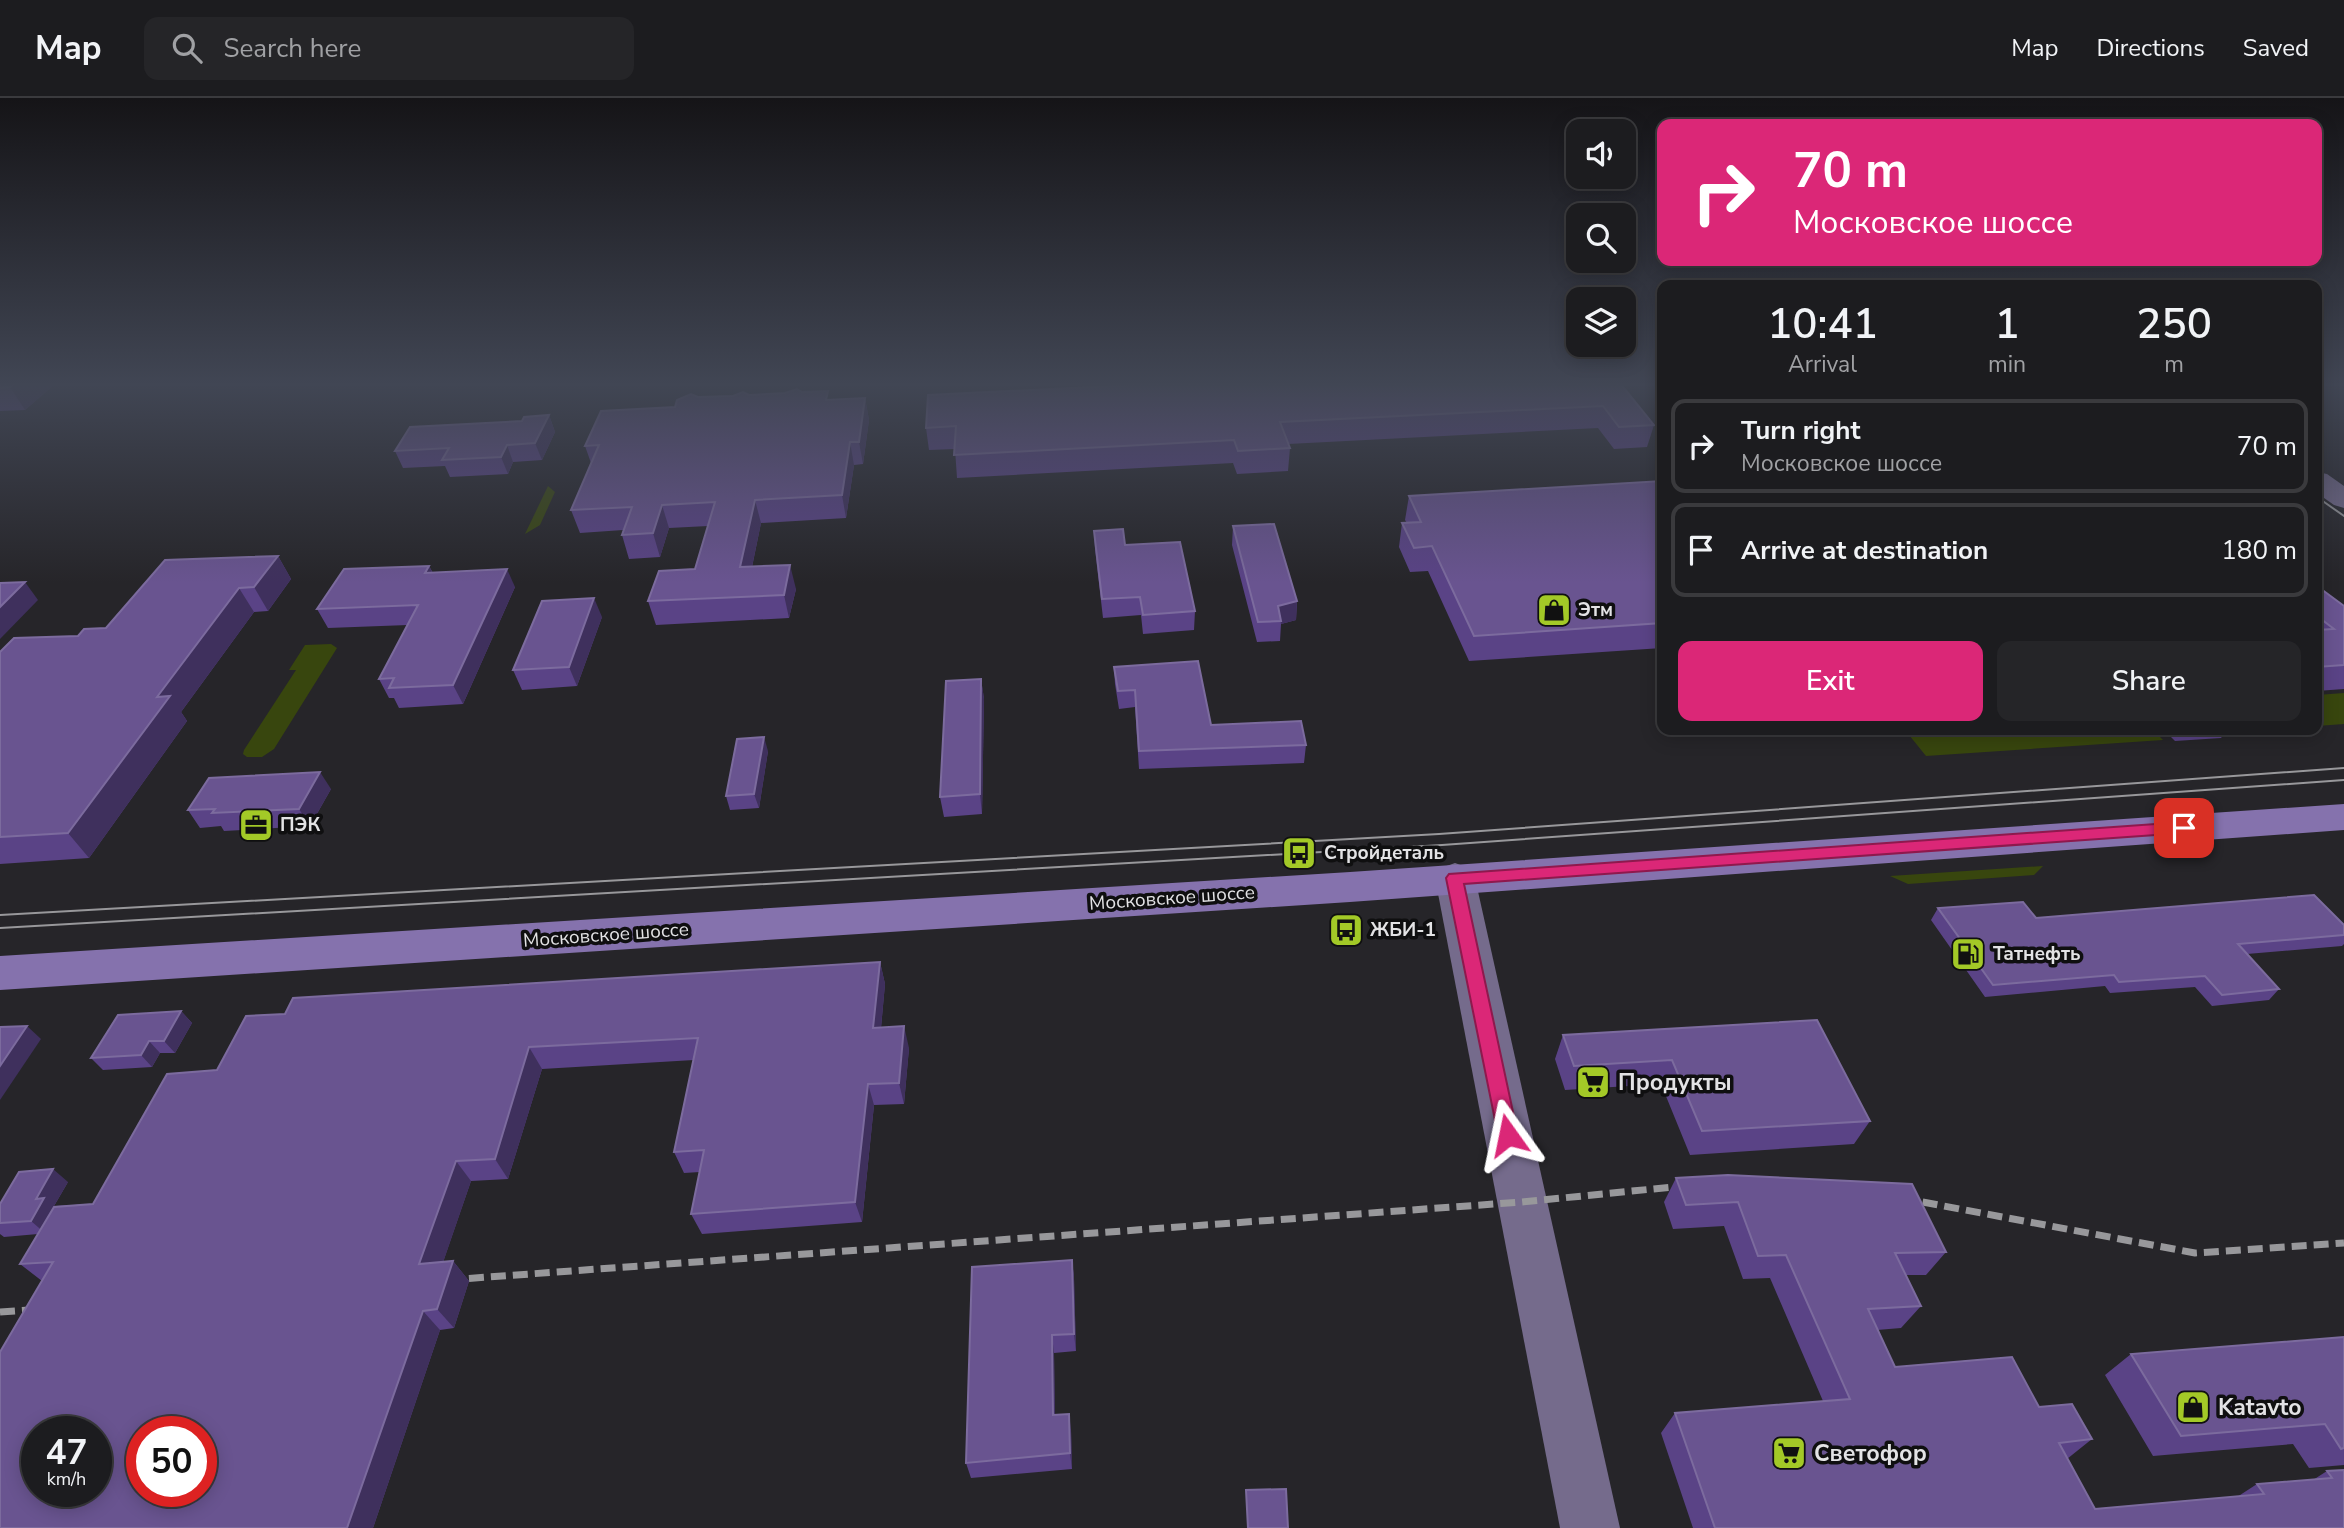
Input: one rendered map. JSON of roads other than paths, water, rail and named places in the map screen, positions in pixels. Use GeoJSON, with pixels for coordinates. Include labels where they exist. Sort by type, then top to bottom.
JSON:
{"type":"FeatureCollection","features":[{"type":"Feature","properties":{"kind":"main road"},"geometry":{"type":"LineString","coordinates":[[2322,466],[2344,481]]}},
{"type":"Feature","properties":{"kind":"main road"},"geometry":{"type":"LineString","coordinates":[[2322,484],[2344,499]]}},
{"type":"Feature","properties":{"kind":"main road","name":"Московское шоссе"},"geometry":{"type":"LineString","coordinates":[[0,973],[2344,817]]}},
{"type":"Feature","properties":{"kind":"main road"},"geometry":{"type":"LineString","coordinates":[[1455,878],[1590,1528]]}},
{"type":"Feature","properties":{"kind":"tram line"},"geometry":{"type":"LineString","coordinates":[[2322,501],[2344,516]]}},
{"type":"Feature","properties":{"kind":"tram line"},"geometry":{"type":"LineString","coordinates":[[0,915],[1439,834],[2344,768]]}},
{"type":"Feature","properties":{"kind":"tram line"},"geometry":{"type":"LineString","coordinates":[[0,928],[1442,845],[2344,780]]}},
{"type":"Feature","properties":{"kind":"railway"},"geometry":{"type":"LineString","coordinates":[[447,1280],[1522,1202],[1693,1185]]}},
{"type":"Feature","properties":{"kind":"railway"},"geometry":{"type":"LineString","coordinates":[[1901,1198],[2195,1253],[2344,1243]]}},
{"type":"Feature","properties":{"kind":"railway"},"geometry":{"type":"LineString","coordinates":[[0,1312],[45,1309]]}},
{"type":"Feature","properties":{"kind":"place","name":"Этм"},"geometry":{"type":"Point","coordinates":[1554,610]}},
{"type":"Feature","properties":{"kind":"place","name":"ПЭК"},"geometry":{"type":"Point","coordinates":[256,825]}},
{"type":"Feature","properties":{"kind":"place","name":"Стройдеталь"},"geometry":{"type":"Point","coordinates":[1299,853]}},
{"type":"Feature","properties":{"kind":"place","name":"ЖБИ-1"},"geometry":{"type":"Point","coordinates":[1346,930]}},
{"type":"Feature","properties":{"kind":"place","name":"Татнефть"},"geometry":{"type":"Point","coordinates":[1968,954]}},
{"type":"Feature","properties":{"kind":"place","name":"Продукты"},"geometry":{"type":"Point","coordinates":[1593,1082]}},
{"type":"Feature","properties":{"kind":"place","name":"Katavto"},"geometry":{"type":"Point","coordinates":[2193,1407]}},
{"type":"Feature","properties":{"kind":"place","name":"Светофор"},"geometry":{"type":"Point","coordinates":[1789,1453]}}]}
